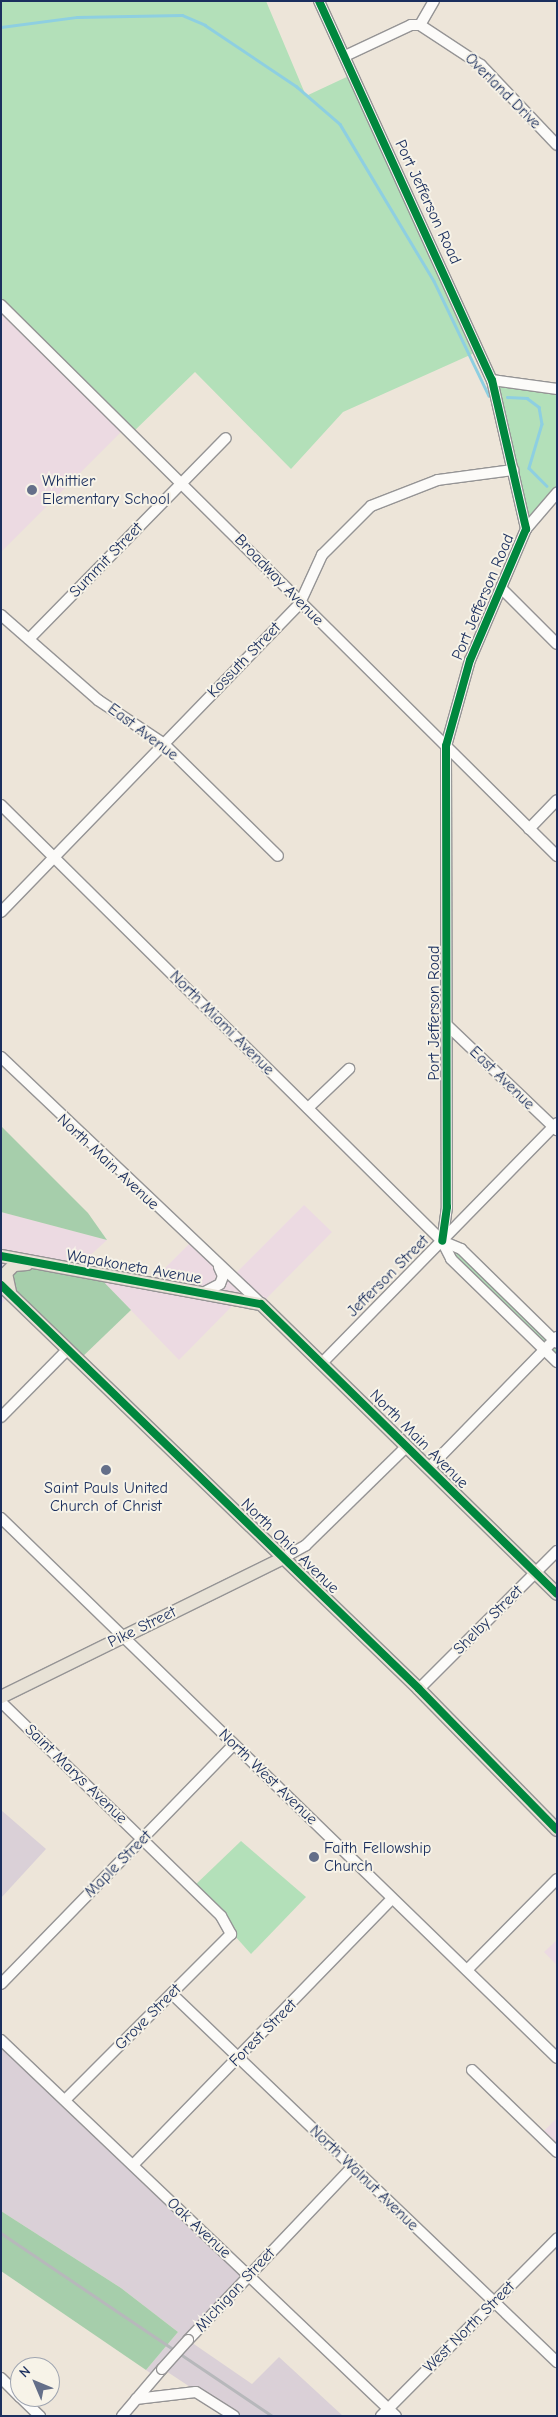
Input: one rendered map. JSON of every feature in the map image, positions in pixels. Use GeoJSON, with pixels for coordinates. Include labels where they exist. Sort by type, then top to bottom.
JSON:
{"type":"FeatureCollection","features":[{"type":"Feature","properties":{"kind":"main road","name":"Wapakoneta Avenue"},"geometry":{"type":"LineString","coordinates":[[1,1256],[261,1304]]}},
{"type":"Feature","properties":{"kind":"main road"},"geometry":{"type":"LineString","coordinates":[[11,1295],[5,1278],[9,1268],[37,1263]]}},
{"type":"Feature","properties":{"kind":"main road","name":"North Ohio Avenue"},"geometry":{"type":"LineString","coordinates":[[1,1285],[419,1689],[557,1830]]}},
{"type":"Feature","properties":{"kind":"main road","name":"North Main Avenue"},"geometry":{"type":"LineString","coordinates":[[261,1304],[323,1362],[557,1594]]}},
{"type":"Feature","properties":{"kind":"main road","name":"Pike Street"},"geometry":{"type":"LineString","coordinates":[[1,1697],[283,1558]]}},
{"type":"Feature","properties":{"kind":"street","name":"Port Jefferson Road"},"geometry":{"type":"LineString","coordinates":[[319,1],[492,380],[526,529],[470,660],[446,746],[447,1207],[442,1241]]}},
{"type":"Feature","properties":{"kind":"street"},"geometry":{"type":"LineString","coordinates":[[345,56],[411,25],[420,25],[434,1]]}},
{"type":"Feature","properties":{"kind":"street","name":"Overland Drive"},"geometry":{"type":"LineString","coordinates":[[420,25],[481,65],[557,146]]}},
{"type":"Feature","properties":{"kind":"street","name":"Broadway Avenue"},"geometry":{"type":"LineString","coordinates":[[1,305],[557,856]]}},
{"type":"Feature","properties":{"kind":"street"},"geometry":{"type":"LineString","coordinates":[[492,380],[557,389]]}},
{"type":"Feature","properties":{"kind":"street","name":"Summit Street"},"geometry":{"type":"LineString","coordinates":[[28,639],[226,438]]}},
{"type":"Feature","properties":{"kind":"street","name":"Kossuth Street"},"geometry":{"type":"LineString","coordinates":[[1,912],[300,603],[322,555],[371,506],[438,480],[513,470]]}},
{"type":"Feature","properties":{"kind":"street"},"geometry":{"type":"LineString","coordinates":[[526,529],[557,493]]}},
{"type":"Feature","properties":{"kind":"street"},"geometry":{"type":"LineString","coordinates":[[501,588],[557,644]]}},
{"type":"Feature","properties":{"kind":"street","name":"East Avenue"},"geometry":{"type":"LineString","coordinates":[[1,615],[98,700],[163,743],[278,856]]}},
{"type":"Feature","properties":{"kind":"street"},"geometry":{"type":"LineString","coordinates":[[529,829],[557,800]]}},
{"type":"Feature","properties":{"kind":"street","name":"North Miami Avenue"},"geometry":{"type":"LineString","coordinates":[[1,805],[442,1241],[451,1259],[557,1362]]}},
{"type":"Feature","properties":{"kind":"street","name":"East Avenue"},"geometry":{"type":"LineString","coordinates":[[448,1026],[556,1126]]}},
{"type":"Feature","properties":{"kind":"street","name":"North Main Avenue"},"geometry":{"type":"LineString","coordinates":[[1,1057],[261,1304]]}},
{"type":"Feature","properties":{"kind":"street"},"geometry":{"type":"LineString","coordinates":[[308,1108],[349,1069]]}},
{"type":"Feature","properties":{"kind":"street","name":"Jefferson Street"},"geometry":{"type":"LineString","coordinates":[[323,1362],[556,1126]]}},
{"type":"Feature","properties":{"kind":"street","name":"North Miami Avenue"},"geometry":{"type":"LineString","coordinates":[[442,1241],[461,1249],[556,1340]]}},
{"type":"Feature","properties":{"kind":"street"},"geometry":{"type":"LineString","coordinates":[[202,1293],[220,1284],[223,1276],[217,1264]]}},
{"type":"Feature","properties":{"kind":"street"},"geometry":{"type":"LineString","coordinates":[[430,1468],[544,1350],[556,1340]]}},
{"type":"Feature","properties":{"kind":"street"},"geometry":{"type":"LineString","coordinates":[[1,1417],[67,1350]]}},
{"type":"Feature","properties":{"kind":"street"},"geometry":{"type":"LineString","coordinates":[[283,1558],[306,1545],[407,1446]]}},
{"type":"Feature","properties":{"kind":"street","name":"North West Avenue"},"geometry":{"type":"LineString","coordinates":[[1,1518],[557,2058]]}},
{"type":"Feature","properties":{"kind":"street","name":"Shelby Street"},"geometry":{"type":"LineString","coordinates":[[419,1689],[557,1551]]}},
{"type":"Feature","properties":{"kind":"street","name":"Saint Marys Avenue"},"geometry":{"type":"LineString","coordinates":[[1,1702],[229,1924],[231,1934]]}},
{"type":"Feature","properties":{"kind":"street","name":"Maple Street"},"geometry":{"type":"LineString","coordinates":[[1,1984],[143,1840],[234,1744]]}},
{"type":"Feature","properties":{"kind":"street"},"geometry":{"type":"LineString","coordinates":[[467,1970],[557,1879]]}},
{"type":"Feature","properties":{"kind":"street","name":"Forest Street"},"geometry":{"type":"LineString","coordinates":[[133,2166],[392,1899]]}},
{"type":"Feature","properties":{"kind":"street","name":"Grove Street"},"geometry":{"type":"LineString","coordinates":[[65,2100],[231,1934]]}},
{"type":"Feature","properties":{"kind":"street","name":"North Walnut Avenue"},"geometry":{"type":"LineString","coordinates":[[172,1994],[557,2362]]}},
{"type":"Feature","properties":{"kind":"street","name":"Oak Avenue"},"geometry":{"type":"LineString","coordinates":[[1,2040],[249,2275],[389,2413]]}},
{"type":"Feature","properties":{"kind":"street"},"geometry":{"type":"LineString","coordinates":[[472,2070],[557,2152]]}},
{"type":"Feature","properties":{"kind":"street","name":"Michigan Street"},"geometry":{"type":"LineString","coordinates":[[122,2416],[188,2340],[352,2167]]}},
{"type":"Feature","properties":{"kind":"street","name":"West North Street"},"geometry":{"type":"LineString","coordinates":[[389,2413],[494,2302],[557,2239]]}},
{"type":"Feature","properties":{"kind":"street"},"geometry":{"type":"LineString","coordinates":[[1,2378],[10,2387]]}},
{"type":"Feature","properties":{"kind":"street"},"geometry":{"type":"LineString","coordinates":[[136,2399],[196,2392],[234,2416]]}},
{"type":"Feature","properties":{"kind":"street"},"geometry":{"type":"LineString","coordinates":[[31,2407],[40,2416]]}},
{"type":"Feature","properties":{"kind":"shaded area","name":"Whittier Elementary School"},"geometry":{"type":"Polygon","coordinates":[[[1,305],[125,428],[1,552],[1,305]]]}},
{"type":"Feature","properties":{"kind":"shaded area"},"geometry":{"type":"Polygon","coordinates":[[[304,1205],[332,1232],[261,1304],[238,1300],[179,1360],[96,1274],[149,1284],[192,1241],[232,1277],[304,1205]]]}},
{"type":"Feature","properties":{"kind":"shaded area"},"geometry":{"type":"Polygon","coordinates":[[[1,1212],[107,1240],[74,1270],[11,1295],[1,1304],[1,1212]]]}},
{"type":"Feature","properties":{"kind":"shaded area"},"geometry":{"type":"Polygon","coordinates":[[[1,1810],[46,1849],[1,1898],[1,1810]]]}},
{"type":"Feature","properties":{"kind":"shaded area"},"geometry":{"type":"Polygon","coordinates":[[[557,1940],[557,1965],[544,1952],[557,1940]]]}},
{"type":"Feature","properties":{"kind":"shaded area"},"geometry":{"type":"Polygon","coordinates":[[[1,2040],[249,2275],[188,2340],[252,2384],[279,2357],[343,2416],[234,2416],[163,2369],[156,2377],[146,2370],[178,2332],[121,2288],[1,2211],[1,2040]]]}},
{"type":"Feature","properties":{"kind":"shaded area"},"geometry":{"type":"Polygon","coordinates":[[[557,2118],[557,2152],[540,2135],[557,2118]]]}},
{"type":"Feature","properties":{"kind":"green space"},"geometry":{"type":"Polygon","coordinates":[[[1,1],[266,1],[306,96],[353,74],[479,351],[343,412],[291,469],[195,372],[131,434],[1,305],[1,1]]]}},
{"type":"Feature","properties":{"kind":"green space"},"geometry":{"type":"Polygon","coordinates":[[[492,380],[557,389],[557,493],[526,529],[492,380]]]}},
{"type":"Feature","properties":{"kind":"green space"},"geometry":{"type":"Polygon","coordinates":[[[1,1126],[88,1213],[107,1240],[1,1212],[1,1126]]]}},
{"type":"Feature","properties":{"kind":"green space"},"geometry":{"type":"Polygon","coordinates":[[[442,1241],[461,1249],[557,1343],[557,1362],[451,1259],[442,1241]]]}},
{"type":"Feature","properties":{"kind":"green space"},"geometry":{"type":"Polygon","coordinates":[[[14,1265],[96,1274],[131,1310],[78,1361],[11,1295],[6,1273],[14,1265]]]}},
{"type":"Feature","properties":{"kind":"green space"},"geometry":{"type":"Polygon","coordinates":[[[241,1841],[306,1897],[251,1954],[192,1888],[241,1841]]]}},
{"type":"Feature","properties":{"kind":"green space"},"geometry":{"type":"Polygon","coordinates":[[[1,2211],[121,2288],[178,2332],[146,2370],[1,2271],[1,2211]]]}},
{"type":"Feature","properties":{"kind":"waterway"},"geometry":{"type":"LineString","coordinates":[[1,27],[77,17],[182,15],[205,25],[296,86],[340,124],[434,281],[489,396]]}},
{"type":"Feature","properties":{"kind":"waterway"},"geometry":{"type":"LineString","coordinates":[[507,397],[527,398],[539,407],[542,424],[529,468],[547,486]]}},
{"type":"Feature","properties":{"kind":"railway"},"geometry":{"type":"LineString","coordinates":[[1,2233],[272,2416]]}},
{"type":"Feature","properties":{"kind":"cycle path"},"geometry":{"type":"LineString","coordinates":[[319,1],[492,380],[526,529],[470,660],[446,746],[447,1207],[442,1241]]}},
{"type":"Feature","properties":{"kind":"cycle path"},"geometry":{"type":"LineString","coordinates":[[1,1256],[261,1304],[557,1594]]}},
{"type":"Feature","properties":{"kind":"cycle path"},"geometry":{"type":"LineString","coordinates":[[1,1285],[419,1689],[557,1830]]}},
{"type":"Feature","properties":{"kind":"place","name":"Whittier Elementary School"},"geometry":{"type":"Point","coordinates":[32,490]}},
{"type":"Feature","properties":{"kind":"place","name":"Saint Pauls United Church of Christ"},"geometry":{"type":"Point","coordinates":[106,1470]}},
{"type":"Feature","properties":{"kind":"place","name":"Faith Fellowship Church"},"geometry":{"type":"Point","coordinates":[314,1857]}}]}
